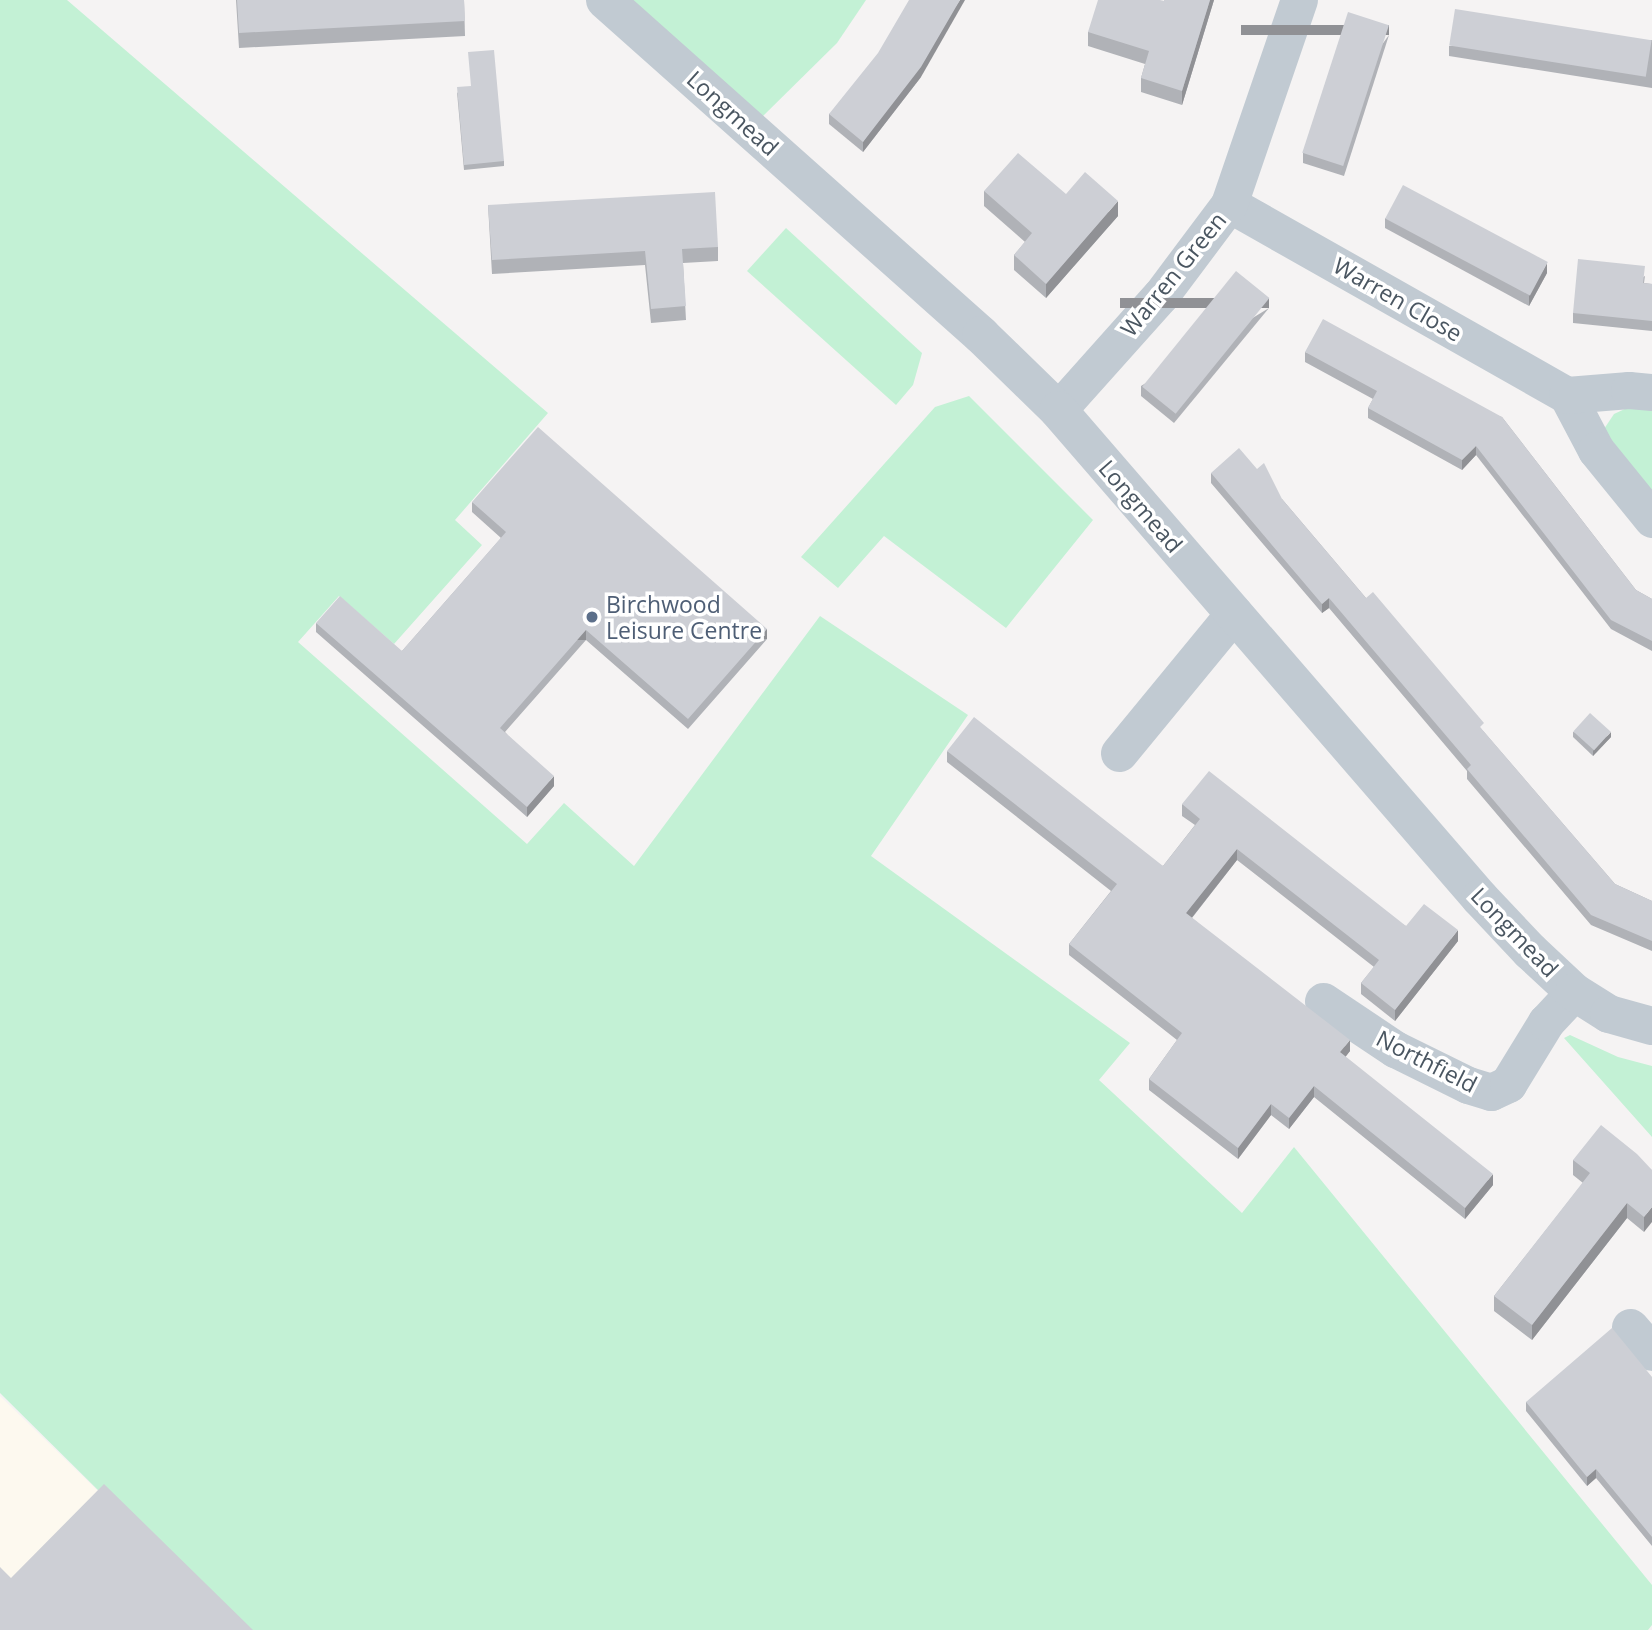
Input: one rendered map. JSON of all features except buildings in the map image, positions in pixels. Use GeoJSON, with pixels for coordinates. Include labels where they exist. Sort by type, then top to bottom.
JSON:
{"type":"FeatureCollection","features":[{"type":"Feature","properties":{"kind":"street","name":"Longmead"},"geometry":{"type":"LineString","coordinates":[[605,0],[971,326],[1058,410],[1480,898],[1574,992],[1609,1014],[1652,1026]]}},
{"type":"Feature","properties":{"kind":"street","name":"Warren Green"},"geometry":{"type":"LineString","coordinates":[[1058,410],[1161,295],[1229,204],[1299,0]]}},
{"type":"Feature","properties":{"kind":"street","name":"Warren Close"},"geometry":{"type":"LineString","coordinates":[[1229,204],[1567,395]]}},
{"type":"Feature","properties":{"kind":"street"},"geometry":{"type":"LineString","coordinates":[[1652,392],[1629,390],[1567,395],[1596,450],[1652,519]]}},
{"type":"Feature","properties":{"kind":"street"},"geometry":{"type":"LineString","coordinates":[[1119,753],[1234,612]]}},
{"type":"Feature","properties":{"kind":"street","name":"Northfield"},"geometry":{"type":"LineString","coordinates":[[1323,1002],[1395,1049],[1468,1084],[1491,1092],[1508,1084],[1546,1022],[1574,992]]}},
{"type":"Feature","properties":{"kind":"shaded area"},"geometry":{"type":"Polygon","coordinates":[[[0,1396],[241,1630],[0,1630],[0,1396]]]}},
{"type":"Feature","properties":{"kind":"green space"},"geometry":{"type":"Polygon","coordinates":[[[0,0],[67,0],[548,413],[455,520],[482,545],[394,644],[339,596],[298,642],[527,844],[564,803],[634,866],[820,616],[968,715],[871,856],[1130,1043],[1099,1080],[1242,1213],[1294,1147],[1652,1585],[1652,1625],[1648,1630],[241,1630],[104,1496],[0,1393],[0,0]]]}},
{"type":"Feature","properties":{"kind":"green space"},"geometry":{"type":"Polygon","coordinates":[[[632,0],[866,0],[837,43],[762,117],[632,0]]]}},
{"type":"Feature","properties":{"kind":"green space"},"geometry":{"type":"Polygon","coordinates":[[[786,228],[922,353],[913,385],[896,405],[747,271],[786,228]]]}},
{"type":"Feature","properties":{"kind":"green space"},"geometry":{"type":"Polygon","coordinates":[[[969,396],[1093,520],[1006,628],[884,536],[838,588],[801,557],[935,407],[969,396]]]}},
{"type":"Feature","properties":{"kind":"green space"},"geometry":{"type":"Polygon","coordinates":[[[1629,407],[1652,408],[1652,499],[1604,429],[1614,414],[1629,407]]]}},
{"type":"Feature","properties":{"kind":"green space"},"geometry":{"type":"Polygon","coordinates":[[[1570,1035],[1618,1057],[1652,1066],[1652,1137],[1564,1038],[1570,1035]]]}},
{"type":"Feature","properties":{"kind":"place","name":"Birchwood Leisure Centre"},"geometry":{"type":"Point","coordinates":[592,617]}}]}
